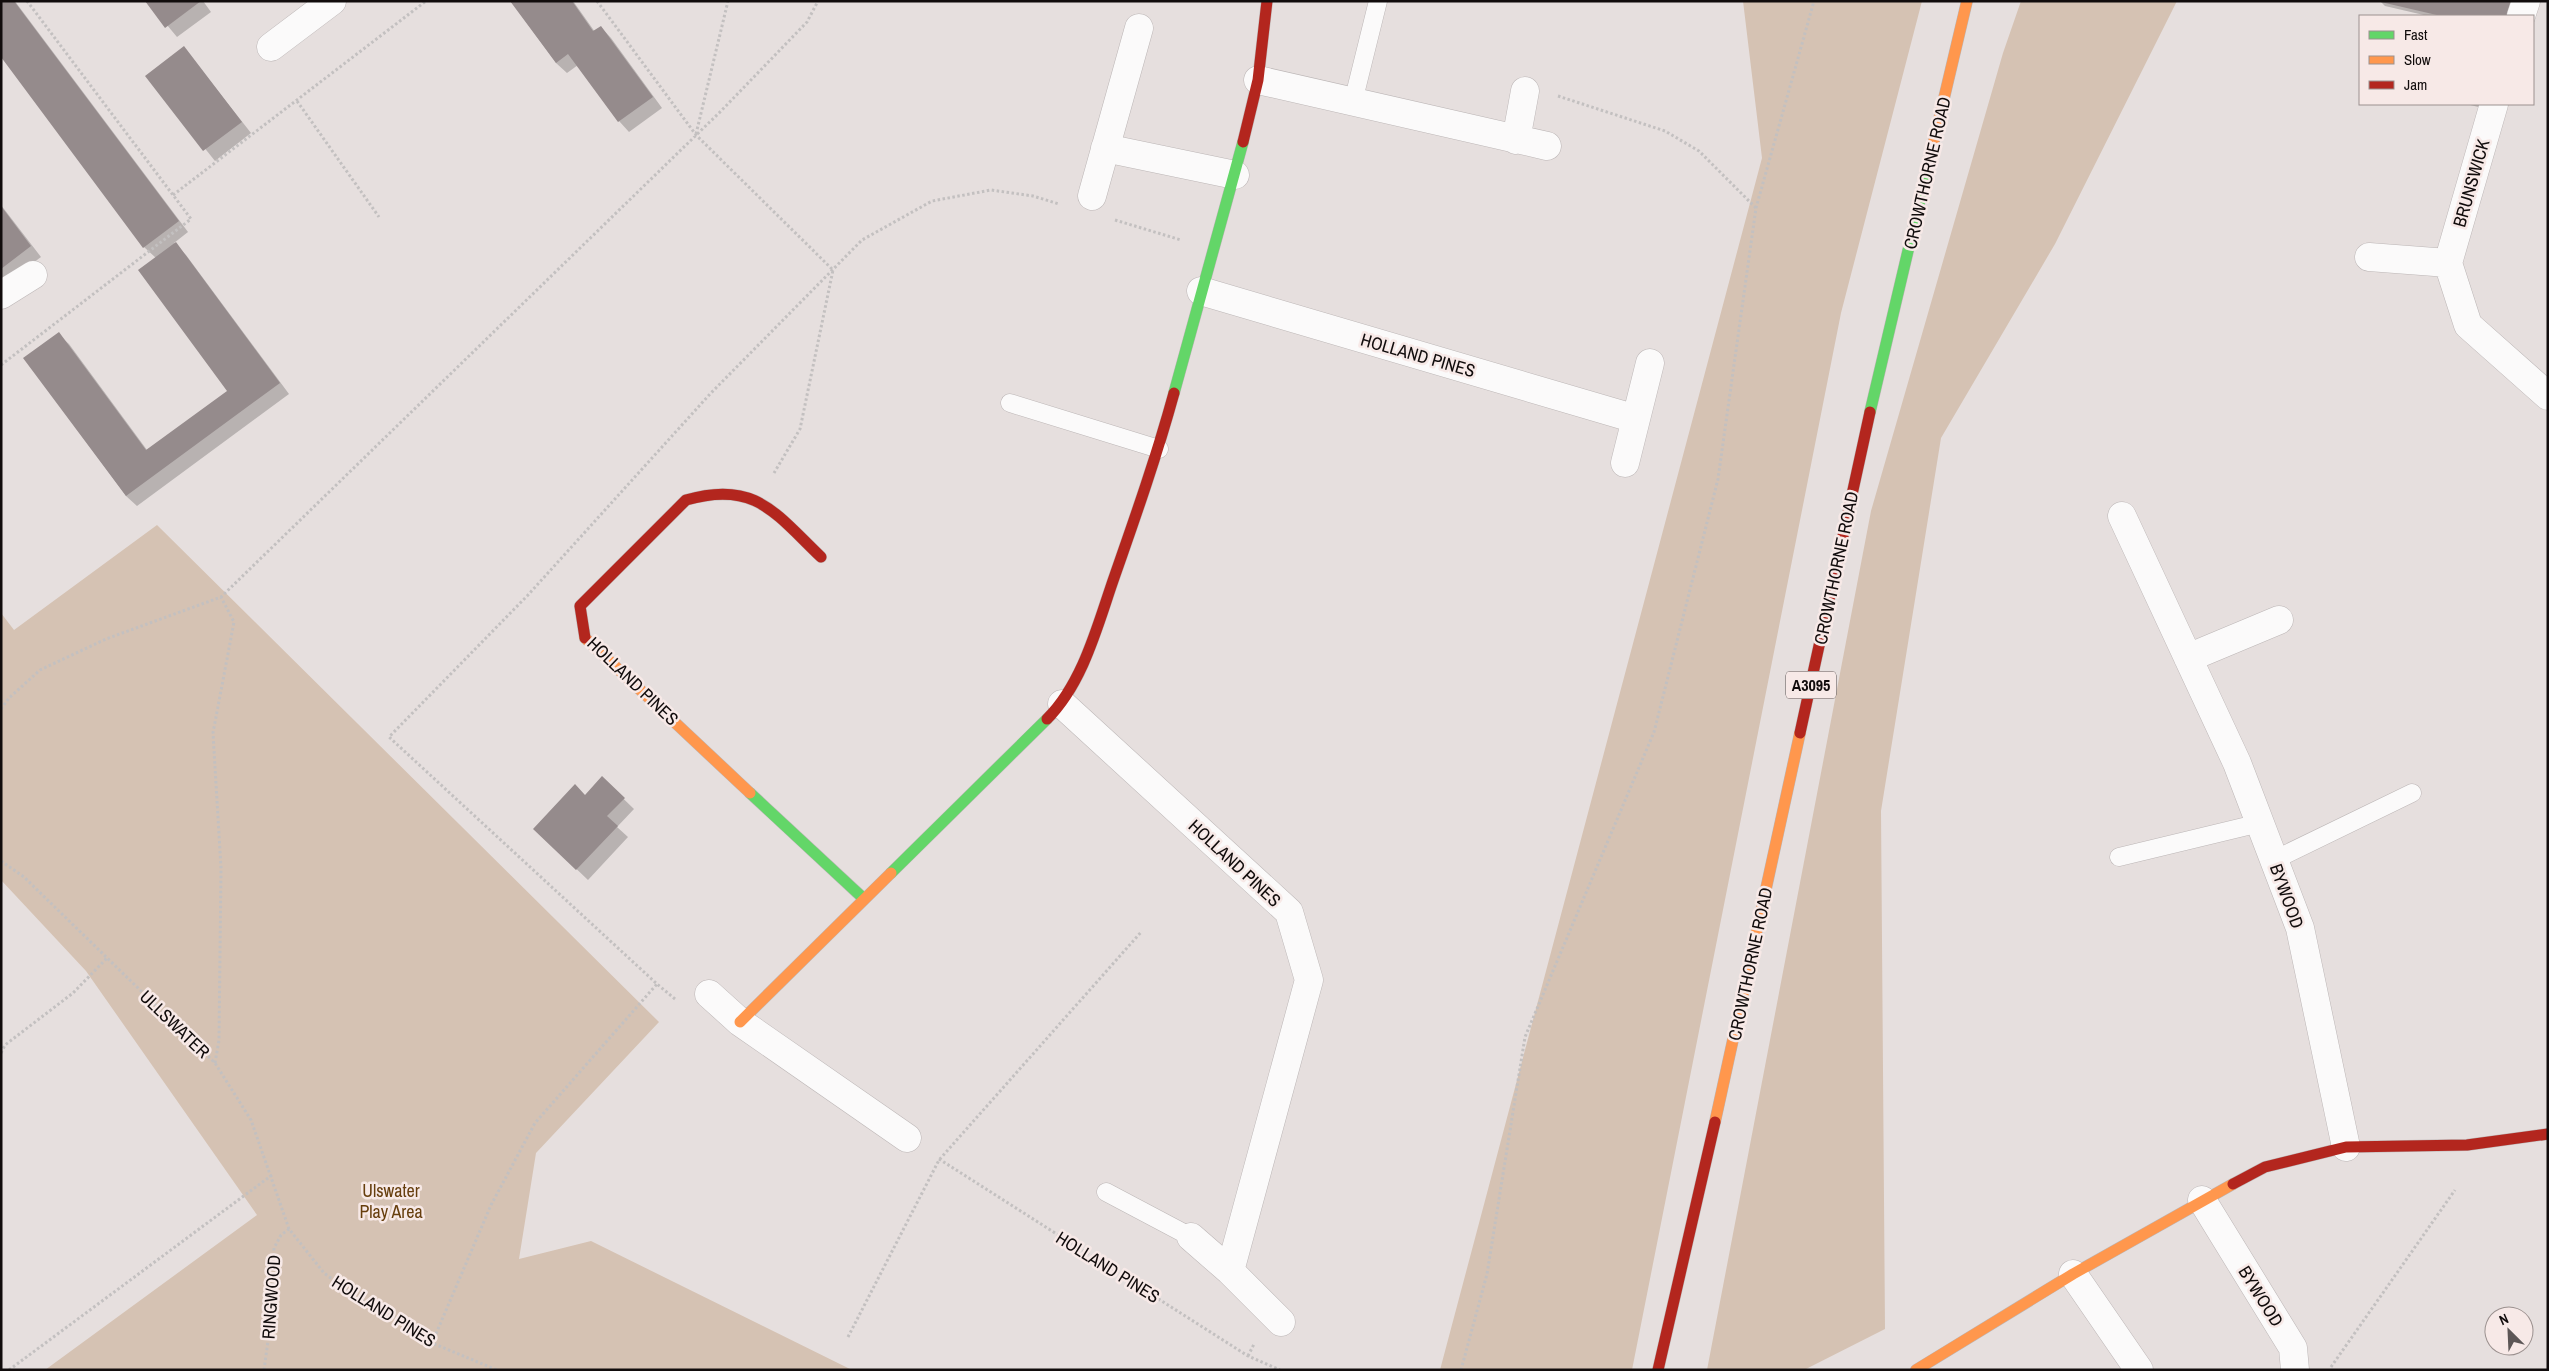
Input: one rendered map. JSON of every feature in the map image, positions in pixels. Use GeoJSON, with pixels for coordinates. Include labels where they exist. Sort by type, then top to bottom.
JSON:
{"type":"FeatureCollection","features":[{"type":"Feature","properties":{"kind":"street"},"geometry":{"type":"LineString","coordinates":[[271,48],[332,1]]}},
{"type":"Feature","properties":{"kind":"street"},"geometry":{"type":"LineString","coordinates":[[740,1022],[863,898],[1062,704],[1087,653],[1159,449],[1258,80],[1267,1]]}},
{"type":"Feature","properties":{"kind":"street","name":"CROWTHORNE ROAD"},"geometry":{"type":"LineString","coordinates":[[1658,1370],[1736,1031],[1865,434],[1967,1]]}},
{"type":"Feature","properties":{"kind":"street"},"geometry":{"type":"LineString","coordinates":[[2521,15],[2526,1]]}},
{"type":"Feature","properties":{"kind":"street"},"geometry":{"type":"LineString","coordinates":[[1092,196],[1139,28]]}},
{"type":"Feature","properties":{"kind":"street"},"geometry":{"type":"LineString","coordinates":[[1258,80],[1547,146]]}},
{"type":"Feature","properties":{"kind":"street"},"geometry":{"type":"LineString","coordinates":[[1516,140],[1525,91]]}},
{"type":"Feature","properties":{"kind":"street","name":"BRUNSWICK"},"geometry":{"type":"LineString","coordinates":[[2448,263],[2494,105]]}},
{"type":"Feature","properties":{"kind":"street"},"geometry":{"type":"LineString","coordinates":[[1105,148],[1234,175]]}},
{"type":"Feature","properties":{"kind":"street"},"geometry":{"type":"LineString","coordinates":[[2369,257],[2448,263],[2468,326],[2548,396]]}},
{"type":"Feature","properties":{"kind":"street"},"geometry":{"type":"LineString","coordinates":[[1,295],[33,275]]}},
{"type":"Feature","properties":{"kind":"street","name":"HOLLAND PINES"},"geometry":{"type":"LineString","coordinates":[[1201,291],[1636,419]]}},
{"type":"Feature","properties":{"kind":"street"},"geometry":{"type":"LineString","coordinates":[[1625,462],[1650,363]]}},
{"type":"Feature","properties":{"kind":"street","name":"HOLLAND PINES"},"geometry":{"type":"LineString","coordinates":[[821,557],[759,500],[738,492],[700,494],[686,500],[580,606],[585,638],[863,898]]}},
{"type":"Feature","properties":{"kind":"street","name":"BYWOOD"},"geometry":{"type":"LineString","coordinates":[[2122,516],[2237,763],[2300,928],[2346,1147]]}},
{"type":"Feature","properties":{"kind":"street"},"geometry":{"type":"LineString","coordinates":[[2188,658],[2279,620]]}},
{"type":"Feature","properties":{"kind":"street","name":"HOLLAND PINES"},"geometry":{"type":"LineString","coordinates":[[1062,704],[1289,912],[1304,962],[1309,980],[1230,1271]]}},
{"type":"Feature","properties":{"kind":"street"},"geometry":{"type":"LineString","coordinates":[[709,994],[740,1022],[907,1138]]}},
{"type":"Feature","properties":{"kind":"street"},"geometry":{"type":"LineString","coordinates":[[1916,1370],[2073,1274],[2202,1200],[2265,1167],[2346,1147],[2467,1145],[2548,1134]]}},
{"type":"Feature","properties":{"kind":"street","name":"BYWOOD"},"geometry":{"type":"LineString","coordinates":[[2202,1200],[2293,1348],[2295,1370]]}},
{"type":"Feature","properties":{"kind":"street"},"geometry":{"type":"LineString","coordinates":[[1191,1237],[1230,1271],[1281,1322]]}},
{"type":"Feature","properties":{"kind":"street"},"geometry":{"type":"LineString","coordinates":[[2073,1274],[2139,1370]]}},
{"type":"Feature","properties":{"kind":"lane"},"geometry":{"type":"LineString","coordinates":[[1353,102],[1378,1]]}},
{"type":"Feature","properties":{"kind":"lane"},"geometry":{"type":"LineString","coordinates":[[1010,403],[1159,449]]}},
{"type":"Feature","properties":{"kind":"lane"},"geometry":{"type":"LineString","coordinates":[[2274,860],[2412,793]]}},
{"type":"Feature","properties":{"kind":"lane"},"geometry":{"type":"LineString","coordinates":[[2119,857],[2260,823]]}},
{"type":"Feature","properties":{"kind":"lane"},"geometry":{"type":"LineString","coordinates":[[1106,1192],[1191,1237]]}},
{"type":"Feature","properties":{"kind":"path"},"geometry":{"type":"LineString","coordinates":[[1,365],[191,219],[27,1]]}},
{"type":"Feature","properties":{"kind":"path"},"geometry":{"type":"LineString","coordinates":[[173,195],[426,1]]}},
{"type":"Feature","properties":{"kind":"path"},"geometry":{"type":"LineString","coordinates":[[597,1],[696,135],[833,270]]}},
{"type":"Feature","properties":{"kind":"path"},"geometry":{"type":"LineString","coordinates":[[696,135],[728,1]]}},
{"type":"Feature","properties":{"kind":"path"},"geometry":{"type":"LineString","coordinates":[[1,709],[9,698],[40,670],[106,639],[220,597],[696,135],[807,22],[818,1]]}},
{"type":"Feature","properties":{"kind":"path"},"geometry":{"type":"LineString","coordinates":[[1461,1370],[1487,1274],[1525,1037],[1654,732],[1718,479],[1756,208],[1814,1]]}},
{"type":"Feature","properties":{"kind":"path"},"geometry":{"type":"LineString","coordinates":[[1525,91],[1552,94],[1665,131],[1699,151],[1756,208]]}},
{"type":"Feature","properties":{"kind":"path"},"geometry":{"type":"LineString","coordinates":[[297,101],[379,217]]}},
{"type":"Feature","properties":{"kind":"path"},"geometry":{"type":"LineString","coordinates":[[679,1001],[657,984],[389,737],[528,595],[710,394],[862,240],[932,201],[991,190],[1033,196],[1062,204]]}},
{"type":"Feature","properties":{"kind":"path"},"geometry":{"type":"LineString","coordinates":[[1109,218],[1213,249]]}},
{"type":"Feature","properties":{"kind":"path"},"geometry":{"type":"LineString","coordinates":[[759,500],[800,428],[833,270]]}},
{"type":"Feature","properties":{"kind":"path"},"geometry":{"type":"LineString","coordinates":[[214,1063],[219,1040],[221,868],[213,733],[234,622],[220,597]]}},
{"type":"Feature","properties":{"kind":"path","name":"ULLSWATER"},"geometry":{"type":"LineString","coordinates":[[1,861],[24,877],[214,1063],[251,1120],[272,1175],[289,1229]]}},
{"type":"Feature","properties":{"kind":"path"},"geometry":{"type":"LineString","coordinates":[[848,1337],[939,1160],[1142,931]]}},
{"type":"Feature","properties":{"kind":"path"},"geometry":{"type":"LineString","coordinates":[[1,1054],[5,1045],[73,993],[107,958]]}},
{"type":"Feature","properties":{"kind":"path"},"geometry":{"type":"LineString","coordinates":[[432,1343],[490,1205],[534,1123],[657,984]]}},
{"type":"Feature","properties":{"kind":"path","name":"HOLLAND PINES"},"geometry":{"type":"LineString","coordinates":[[907,1138],[1248,1356],[1280,1370]]}},
{"type":"Feature","properties":{"kind":"path"},"geometry":{"type":"LineString","coordinates":[[9,1370],[272,1175]]}},
{"type":"Feature","properties":{"kind":"path"},"geometry":{"type":"LineString","coordinates":[[2329,1370],[2455,1190]]}},
{"type":"Feature","properties":{"kind":"path","name":"HOLLAND PINES"},"geometry":{"type":"LineString","coordinates":[[289,1229],[324,1273],[356,1297],[404,1322],[432,1343],[498,1370]]}},
{"type":"Feature","properties":{"kind":"path","name":"RINGWOOD"},"geometry":{"type":"LineString","coordinates":[[264,1370],[271,1319],[274,1248],[281,1235],[289,1229]]}},
{"type":"Feature","properties":{"kind":"green space"},"geometry":{"type":"Polygon","coordinates":[[[1743,1],[1922,1],[1841,313],[1632,1370],[1440,1370],[1762,158],[1743,1]]]}},
{"type":"Feature","properties":{"kind":"green space"},"geometry":{"type":"Polygon","coordinates":[[[2021,1],[2177,1],[2055,244],[1941,438],[1881,811],[1885,1329],[1804,1370],[1707,1370],[1871,511],[2003,53],[2021,1]]]}},
{"type":"Feature","properties":{"kind":"green space","name":"Ulswater Play Area"},"geometry":{"type":"Polygon","coordinates":[[[157,525],[659,1022],[536,1153],[519,1259],[591,1241],[852,1370],[45,1370],[257,1215],[86,971],[1,880],[1,613],[14,630],[157,525]]]}},
{"type":"Feature","properties":{"kind":"building"},"geometry":{"type":"Polygon","coordinates":[[[1,1],[14,1],[179,221],[143,248],[1,57],[1,1]]]}},
{"type":"Feature","properties":{"kind":"building"},"geometry":{"type":"Polygon","coordinates":[[[145,1],[201,1],[165,28],[145,1]]]}},
{"type":"Feature","properties":{"kind":"building"},"geometry":{"type":"Polygon","coordinates":[[[510,1],[572,1],[593,31],[601,26],[653,97],[618,122],[568,54],[556,63],[510,1]]]}},
{"type":"Feature","properties":{"kind":"building"},"geometry":{"type":"Polygon","coordinates":[[[2511,1],[2517,3],[2514,15],[2437,15],[2381,2],[2511,1]]]}},
{"type":"Feature","properties":{"kind":"building"},"geometry":{"type":"Polygon","coordinates":[[[184,46],[242,122],[203,151],[145,76],[184,46]]]}},
{"type":"Feature","properties":{"kind":"building"},"geometry":{"type":"Polygon","coordinates":[[[1,206],[31,246],[1,269],[1,206]]]}},
{"type":"Feature","properties":{"kind":"building"},"geometry":{"type":"Polygon","coordinates":[[[176,242],[280,383],[126,496],[23,358],[59,332],[146,450],[227,391],[138,270],[176,242]]]}},
{"type":"Feature","properties":{"kind":"building"},"geometry":{"type":"Polygon","coordinates":[[[602,776],[625,798],[607,816],[618,826],[576,870],[533,829],[575,784],[585,795],[602,776]]]}},
{"type":"Feature","properties":{"kind":"traffic: fast"},"geometry":{"type":"LineString","coordinates":[[1174,393],[1243,142]]}},
{"type":"Feature","properties":{"kind":"traffic: fast"},"geometry":{"type":"LineString","coordinates":[[1870,412],[1932,149]]}},
{"type":"Feature","properties":{"kind":"traffic: fast"},"geometry":{"type":"LineString","coordinates":[[891,873],[1047,719]]}},
{"type":"Feature","properties":{"kind":"traffic: fast"},"geometry":{"type":"LineString","coordinates":[[750,793],[863,898]]}},
{"type":"Feature","properties":{"kind":"traffic: slow"},"geometry":{"type":"LineString","coordinates":[[1932,149],[1967,1]]}},
{"type":"Feature","properties":{"kind":"traffic: slow"},"geometry":{"type":"LineString","coordinates":[[585,638],[750,793]]}},
{"type":"Feature","properties":{"kind":"traffic: slow"},"geometry":{"type":"LineString","coordinates":[[1715,1122],[1800,733]]}},
{"type":"Feature","properties":{"kind":"traffic: slow"},"geometry":{"type":"LineString","coordinates":[[740,1022],[891,873]]}},
{"type":"Feature","properties":{"kind":"traffic: slow"},"geometry":{"type":"LineString","coordinates":[[1916,1370],[2073,1274],[2233,1184]]}},
{"type":"Feature","properties":{"kind":"traffic: jam"},"geometry":{"type":"LineString","coordinates":[[1243,142],[1258,80],[1267,1]]}},
{"type":"Feature","properties":{"kind":"traffic: jam"},"geometry":{"type":"LineString","coordinates":[[1047,719],[1071,688],[1096,632],[1146,485],[1174,393]]}},
{"type":"Feature","properties":{"kind":"traffic: jam"},"geometry":{"type":"LineString","coordinates":[[1800,733],[1870,412]]}},
{"type":"Feature","properties":{"kind":"traffic: jam"},"geometry":{"type":"LineString","coordinates":[[585,638],[580,606],[686,500],[710,495],[730,494],[762,504],[776,514],[821,557]]}},
{"type":"Feature","properties":{"kind":"traffic: jam"},"geometry":{"type":"LineString","coordinates":[[1658,1370],[1715,1122]]}},
{"type":"Feature","properties":{"kind":"traffic: jam"},"geometry":{"type":"LineString","coordinates":[[2233,1184],[2265,1167],[2346,1147],[2467,1145],[2548,1134]]}}]}
